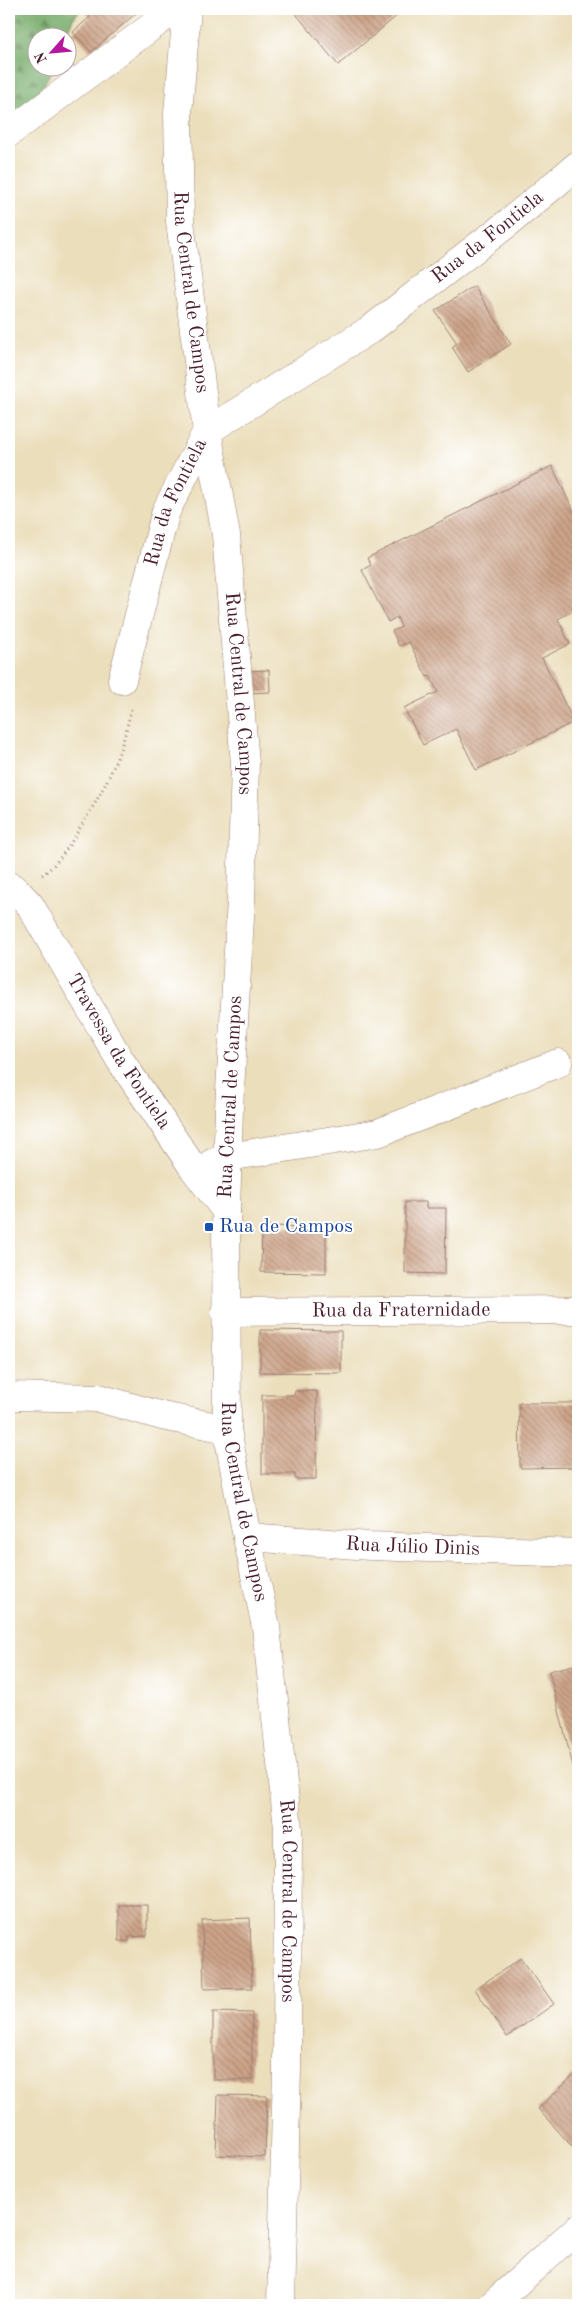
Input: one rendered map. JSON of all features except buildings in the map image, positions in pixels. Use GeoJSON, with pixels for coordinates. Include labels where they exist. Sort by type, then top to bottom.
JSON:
{"type":"FeatureCollection","features":[{"type":"Feature","properties":{"kind":"street"},"geometry":{"type":"LineString","coordinates":[[9,133],[175,9]]}},
{"type":"Feature","properties":{"kind":"street","name":"Rua Central de Campos"},"geometry":{"type":"LineString","coordinates":[[187,9],[178,113],[180,221],[207,430],[226,535],[245,764],[242,900],[226,1211],[226,1429],[246,1537],[266,1627],[288,1828],[284,2302]]}},
{"type":"Feature","properties":{"kind":"street","name":"Rua da Fontiela"},"geometry":{"type":"LineString","coordinates":[[122,680],[166,511],[207,430],[371,330],[508,223],[578,165]]}},
{"type":"Feature","properties":{"kind":"street","name":"Travessa da Fontiela"},"geometry":{"type":"LineString","coordinates":[[12,888],[30,905],[120,1060],[226,1211]]}},
{"type":"Feature","properties":{"kind":"street"},"geometry":{"type":"LineString","coordinates":[[194,1168],[228,1157],[378,1133],[558,1063]]}},
{"type":"Feature","properties":{"kind":"street","name":"Rua da Fraternidade"},"geometry":{"type":"LineString","coordinates":[[225,1312],[578,1310]]}},
{"type":"Feature","properties":{"kind":"street"},"geometry":{"type":"LineString","coordinates":[[9,1396],[99,1398],[162,1416],[226,1429]]}},
{"type":"Feature","properties":{"kind":"street","name":"Rua Júlio Dinis"},"geometry":{"type":"LineString","coordinates":[[246,1537],[370,1546],[578,1553]]}},
{"type":"Feature","properties":{"kind":"street"},"geometry":{"type":"LineString","coordinates":[[492,2305],[578,2228]]}},
{"type":"Feature","properties":{"kind":"path"},"geometry":{"type":"LineString","coordinates":[[12,888],[45,874],[65,852],[104,791],[117,763],[132,703],[122,680]]}},
{"type":"Feature","properties":{"kind":"green space"},"geometry":{"type":"Polygon","coordinates":[[[9,9],[81,9],[69,28],[28,28],[28,78],[48,78],[13,142],[9,144],[9,9]]]}},
{"type":"Feature","properties":{"kind":"place","name":"Rua de Campos"},"geometry":{"type":"Point","coordinates":[209,1227]}}]}
